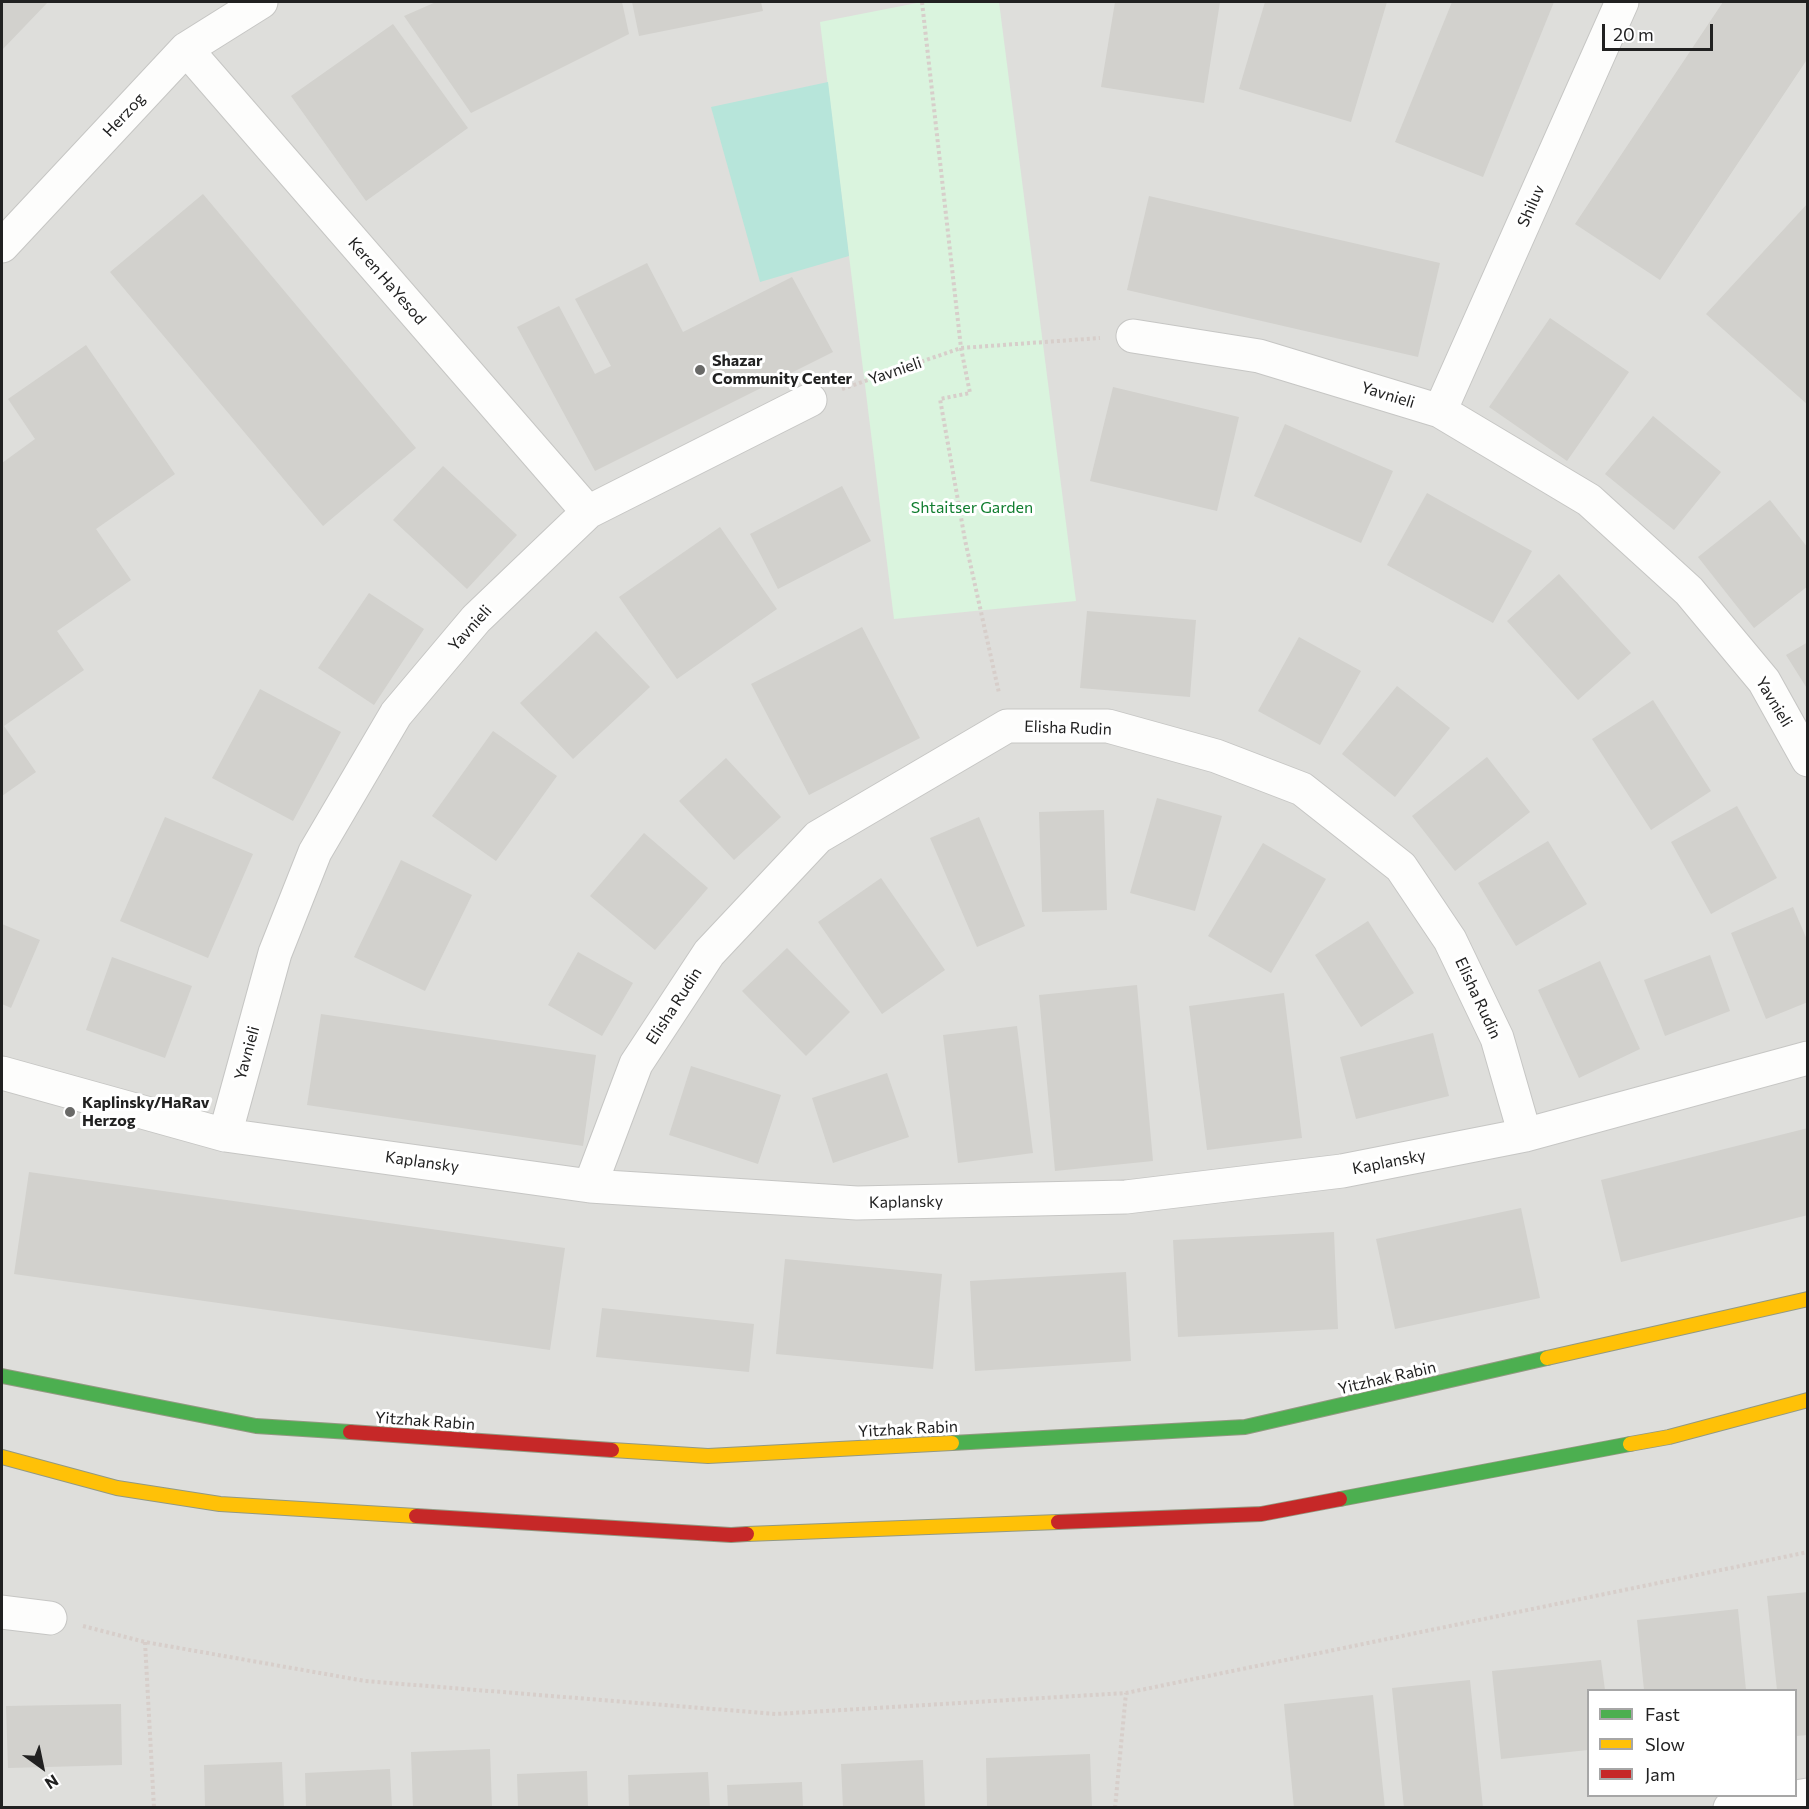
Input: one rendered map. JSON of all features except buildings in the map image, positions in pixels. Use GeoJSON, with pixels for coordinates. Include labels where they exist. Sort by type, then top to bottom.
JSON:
{"type":"FeatureCollection","features":[{"type":"Feature","properties":{"kind":"main road","name":"Yitzhak Rabin"},"geometry":{"type":"LineString","coordinates":[[2,1376],[256,1426],[708,1456],[1245,1427],[1808,1299]]}},
{"type":"Feature","properties":{"kind":"main road"},"geometry":{"type":"LineString","coordinates":[[2,1456],[117,1488],[219,1504],[731,1535],[1261,1514],[1669,1437],[1808,1400]]}},
{"type":"Feature","properties":{"kind":"street","name":"Herzog"},"geometry":{"type":"LineString","coordinates":[[2,246],[186,49],[261,2]]}},
{"type":"Feature","properties":{"kind":"street","name":"Shiluv"},"geometry":{"type":"LineString","coordinates":[[1440,411],[1622,2]]}},
{"type":"Feature","properties":{"kind":"street","name":"Keren HaYesod"},"geometry":{"type":"LineString","coordinates":[[186,49],[588,512]]}},
{"type":"Feature","properties":{"kind":"street","name":"Yavnieli"},"geometry":{"type":"LineString","coordinates":[[1133,336],[1259,356],[1440,411],[1589,500],[1689,591],[1764,681],[1808,760]]}},
{"type":"Feature","properties":{"kind":"street","name":"Yavnieli"},"geometry":{"type":"LineString","coordinates":[[225,1135],[275,953],[315,852],[396,714],[476,619],[588,512],[810,400]]}},
{"type":"Feature","properties":{"kind":"street","name":"Elisha Rudin"},"geometry":{"type":"LineString","coordinates":[[590,1186],[636,1064],[709,953],[818,837],[1007,726],[1108,726],[1215,756],[1302,789],[1401,867],[1450,940],[1497,1038],[1525,1135]]}},
{"type":"Feature","properties":{"kind":"street","name":"Kaplansky"},"geometry":{"type":"LineString","coordinates":[[2,1073],[225,1135],[590,1186],[856,1203],[1126,1197],[1342,1171],[1525,1135],[1808,1058]]}},
{"type":"Feature","properties":{"kind":"street"},"geometry":{"type":"LineString","coordinates":[[2,1612],[50,1618]]}},
{"type":"Feature","properties":{"kind":"street"},"geometry":{"type":"LineString","coordinates":[[1730,1808],[1796,1797]]}},
{"type":"Feature","properties":{"kind":"path"},"geometry":{"type":"LineString","coordinates":[[922,2],[961,348],[970,393],[940,399],[965,540],[1007,726]]}},
{"type":"Feature","properties":{"kind":"path","name":"Yavnieli"},"geometry":{"type":"LineString","coordinates":[[810,400],[961,348],[1133,336]]}},
{"type":"Feature","properties":{"kind":"path"},"geometry":{"type":"LineString","coordinates":[[50,1618],[145,1642],[365,1681],[776,1714],[1126,1693],[1808,1552]]}},
{"type":"Feature","properties":{"kind":"path"},"geometry":{"type":"LineString","coordinates":[[145,1642],[154,1808]]}},
{"type":"Feature","properties":{"kind":"path"},"geometry":{"type":"LineString","coordinates":[[1116,1808],[1126,1693]]}},
{"type":"Feature","properties":{"kind":"shaded area"},"geometry":{"type":"Polygon","coordinates":[[[2,2],[1807,2],[1807,1807],[2,1808],[2,2]]]}},
{"type":"Feature","properties":{"kind":"shaded area"},"geometry":{"type":"Polygon","coordinates":[[[828,82],[849,256],[760,282],[711,107],[828,82]]]}},
{"type":"Feature","properties":{"kind":"green space","name":"Shtaitser Garden"},"geometry":{"type":"Polygon","coordinates":[[[922,2],[999,2],[1076,601],[894,619],[820,22],[922,2]]]}},
{"type":"Feature","properties":{"kind":"traffic: fast"},"geometry":{"type":"LineString","coordinates":[[952,1443],[1245,1427],[1547,1358]]}},
{"type":"Feature","properties":{"kind":"traffic: fast"},"geometry":{"type":"LineString","coordinates":[[2,1376],[256,1426],[350,1432]]}},
{"type":"Feature","properties":{"kind":"traffic: fast"},"geometry":{"type":"LineString","coordinates":[[1340,1499],[1630,1444]]}},
{"type":"Feature","properties":{"kind":"traffic: slow"},"geometry":{"type":"LineString","coordinates":[[1547,1358],[1808,1299]]}},
{"type":"Feature","properties":{"kind":"traffic: slow"},"geometry":{"type":"LineString","coordinates":[[1630,1444],[1669,1437],[1808,1400]]}},
{"type":"Feature","properties":{"kind":"traffic: slow"},"geometry":{"type":"LineString","coordinates":[[612,1450],[708,1456],[952,1443]]}},
{"type":"Feature","properties":{"kind":"traffic: slow"},"geometry":{"type":"LineString","coordinates":[[2,1457],[117,1488],[220,1504],[416,1516]]}},
{"type":"Feature","properties":{"kind":"traffic: slow"},"geometry":{"type":"LineString","coordinates":[[747,1534],[1058,1522]]}},
{"type":"Feature","properties":{"kind":"traffic: jam"},"geometry":{"type":"LineString","coordinates":[[350,1432],[612,1450]]}},
{"type":"Feature","properties":{"kind":"traffic: jam"},"geometry":{"type":"LineString","coordinates":[[1058,1522],[1261,1514],[1340,1499]]}},
{"type":"Feature","properties":{"kind":"traffic: jam"},"geometry":{"type":"LineString","coordinates":[[416,1516],[731,1535],[747,1534]]}},
{"type":"Feature","properties":{"kind":"place","name":"Shazar Community Center"},"geometry":{"type":"Point","coordinates":[700,370]}},
{"type":"Feature","properties":{"kind":"place","name":"Kaplinsky/HaRav Herzog"},"geometry":{"type":"Point","coordinates":[70,1112]}}]}
